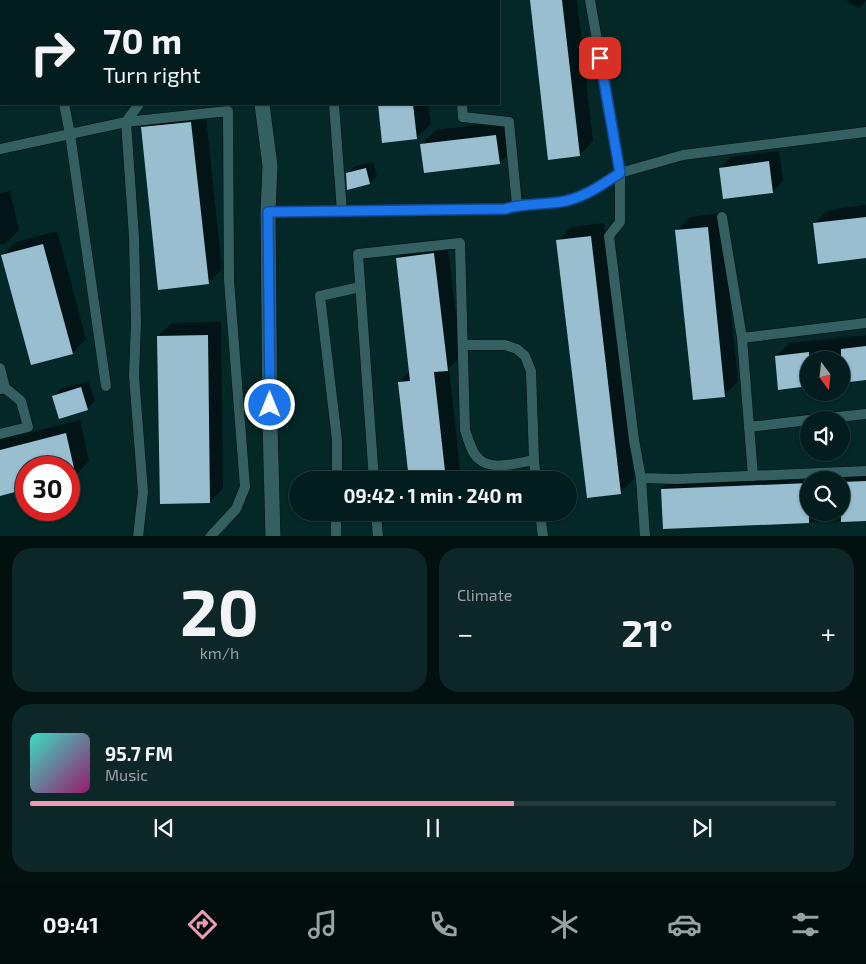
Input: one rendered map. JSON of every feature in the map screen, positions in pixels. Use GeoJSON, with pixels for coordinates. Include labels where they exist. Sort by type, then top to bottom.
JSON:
{"type":"FeatureCollection","features":[{"type":"Feature","properties":{"kind":"street"},"geometry":{"type":"LineString","coordinates":[[262,105],[270,166],[268,212],[270,424],[274,536]]}},
{"type":"Feature","properties":{"kind":"lane"},"geometry":{"type":"LineString","coordinates":[[590,0],[620,173],[620,222],[609,236],[634,440],[641,478],[644,536]]}},
{"type":"Feature","properties":{"kind":"lane"},"geometry":{"type":"LineString","coordinates":[[64,105],[106,386]]}},
{"type":"Feature","properties":{"kind":"lane"},"geometry":{"type":"LineString","coordinates":[[138,536],[143,492],[134,376],[136,323],[135,266],[126,122],[139,105]]}},
{"type":"Feature","properties":{"kind":"lane"},"geometry":{"type":"LineString","coordinates":[[334,105],[342,212]]}},
{"type":"Feature","properties":{"kind":"lane"},"geometry":{"type":"LineString","coordinates":[[462,105],[463,117],[509,122],[517,205]]}},
{"type":"Feature","properties":{"kind":"lane"},"geometry":{"type":"LineString","coordinates":[[0,150],[126,122],[227,107],[229,280],[245,486],[236,509],[210,536]]}},
{"type":"Feature","properties":{"kind":"lane"},"geometry":{"type":"LineString","coordinates":[[268,212],[505,209],[517,205],[562,202],[587,194],[620,173],[683,155],[866,132]]}},
{"type":"Feature","properties":{"kind":"lane"},"geometry":{"type":"LineString","coordinates":[[722,218],[742,338],[753,476]]}},
{"type":"Feature","properties":{"kind":"lane"},"geometry":{"type":"LineString","coordinates":[[373,471],[358,254],[460,243],[465,430],[471,447],[479,459],[491,464],[505,465],[534,460]]}},
{"type":"Feature","properties":{"kind":"lane"},"geometry":{"type":"LineString","coordinates":[[337,471],[337,440],[320,296],[360,287]]}},
{"type":"Feature","properties":{"kind":"lane"},"geometry":{"type":"LineString","coordinates":[[742,338],[866,323]]}},
{"type":"Feature","properties":{"kind":"lane"},"geometry":{"type":"LineString","coordinates":[[463,345],[505,345],[526,356],[530,371],[535,471]]}},
{"type":"Feature","properties":{"kind":"lane"},"geometry":{"type":"LineString","coordinates":[[0,368],[2,389],[21,401],[28,427],[0,434]]}},
{"type":"Feature","properties":{"kind":"lane"},"geometry":{"type":"LineString","coordinates":[[850,416],[866,414]]}},
{"type":"Feature","properties":{"kind":"lane"},"geometry":{"type":"LineString","coordinates":[[749,427],[800,421]]}},
{"type":"Feature","properties":{"kind":"lane"},"geometry":{"type":"LineString","coordinates":[[641,478],[677,479],[866,471]]}},
{"type":"Feature","properties":{"kind":"lane"},"geometry":{"type":"LineString","coordinates":[[336,521],[336,536]]}},
{"type":"Feature","properties":{"kind":"lane"},"geometry":{"type":"LineString","coordinates":[[377,521],[378,536]]}},
{"type":"Feature","properties":{"kind":"lane"},"geometry":{"type":"LineString","coordinates":[[541,521],[543,536]]}},
{"type":"Feature","properties":{"kind":"building"},"geometry":{"type":"Polygon","coordinates":[[[530,0],[562,0],[580,156],[548,160],[530,0]]]}},
{"type":"Feature","properties":{"kind":"building"},"geometry":{"type":"Polygon","coordinates":[[[378,105],[413,105],[417,139],[382,143],[378,105]]]}},
{"type":"Feature","properties":{"kind":"building"},"geometry":{"type":"Polygon","coordinates":[[[191,122],[209,284],[158,290],[141,127],[191,122]]]}},
{"type":"Feature","properties":{"kind":"building"},"geometry":{"type":"Polygon","coordinates":[[[496,135],[500,164],[424,173],[420,144],[496,135]]]}},
{"type":"Feature","properties":{"kind":"building"},"geometry":{"type":"Polygon","coordinates":[[[769,161],[773,193],[723,199],[719,168],[769,161]]]}},
{"type":"Feature","properties":{"kind":"building"},"geometry":{"type":"Polygon","coordinates":[[[366,168],[370,184],[347,190],[346,173],[366,168]]]}},
{"type":"Feature","properties":{"kind":"building"},"geometry":{"type":"Polygon","coordinates":[[[866,217],[866,258],[818,264],[813,223],[866,217]]]}},
{"type":"Feature","properties":{"kind":"building"},"geometry":{"type":"Polygon","coordinates":[[[708,227],[725,397],[693,400],[675,230],[708,227]]]}},
{"type":"Feature","properties":{"kind":"building"},"geometry":{"type":"Polygon","coordinates":[[[591,236],[621,494],[587,498],[556,240],[591,236]]]}},
{"type":"Feature","properties":{"kind":"building"},"geometry":{"type":"Polygon","coordinates":[[[43,244],[73,354],[31,365],[1,255],[43,244]]]}},
{"type":"Feature","properties":{"kind":"building"},"geometry":{"type":"Polygon","coordinates":[[[434,253],[448,371],[434,372],[445,471],[408,471],[398,382],[410,381],[396,258],[434,253]]]}},
{"type":"Feature","properties":{"kind":"building"},"geometry":{"type":"Polygon","coordinates":[[[208,335],[210,503],[160,504],[157,336],[208,335]]]}},
{"type":"Feature","properties":{"kind":"building"},"geometry":{"type":"Polygon","coordinates":[[[866,346],[866,380],[850,382],[850,351],[841,351],[841,349],[866,346]]]}},
{"type":"Feature","properties":{"kind":"building"},"geometry":{"type":"Polygon","coordinates":[[[800,353],[800,387],[778,390],[775,356],[800,353]]]}},
{"type":"Feature","properties":{"kind":"building"},"geometry":{"type":"Polygon","coordinates":[[[81,387],[88,410],[59,419],[52,396],[81,387]]]}},
{"type":"Feature","properties":{"kind":"building"},"geometry":{"type":"Polygon","coordinates":[[[66,433],[71,456],[15,456],[15,492],[0,496],[0,450],[66,433]]]}},
{"type":"Feature","properties":{"kind":"building"},"geometry":{"type":"Polygon","coordinates":[[[866,481],[866,521],[841,522],[850,521],[850,482],[866,481]]]}},
{"type":"Feature","properties":{"kind":"building"},"geometry":{"type":"Polygon","coordinates":[[[800,483],[800,521],[809,521],[809,523],[663,529],[661,489],[800,483]]]}},
{"type":"Feature","properties":{"kind":"route"},"geometry":{"type":"LineString","coordinates":[[270,405],[268,212],[505,209],[517,205],[562,202],[587,194],[620,173],[600,58]]}}]}
